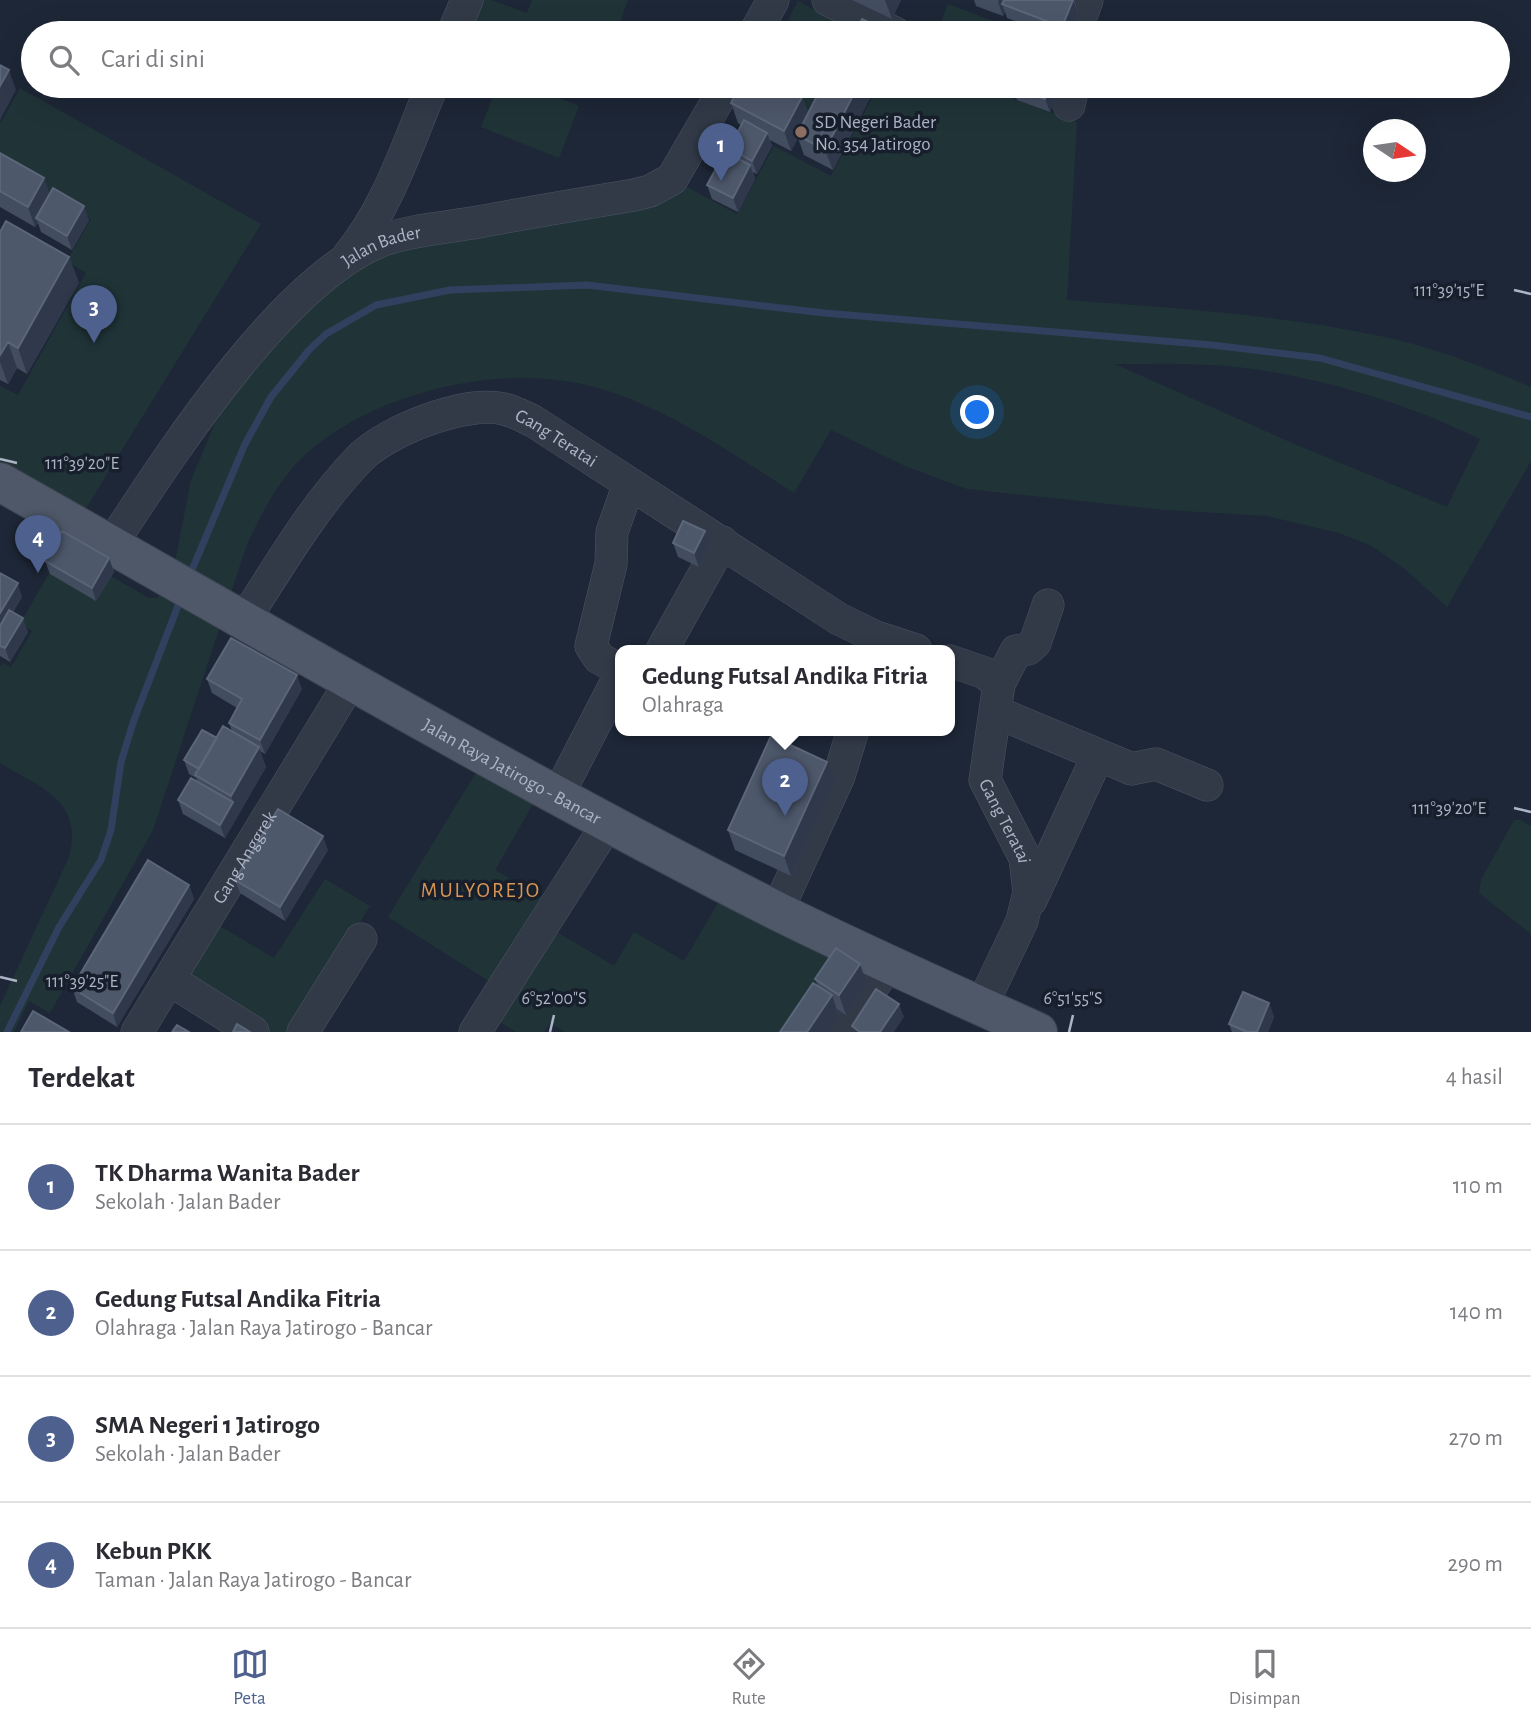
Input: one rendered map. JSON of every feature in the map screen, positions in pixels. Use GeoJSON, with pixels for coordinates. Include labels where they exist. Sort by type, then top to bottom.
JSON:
{"type":"FeatureCollection","features":[{"type":"Feature","properties":{"kind":"main road","name":"Jalan Raya Jatirogo - Bancar"},"geometry":{"type":"LineString","coordinates":[[0,482],[236,618],[608,822],[777,911],[1038,1032]]}},
{"type":"Feature","properties":{"kind":"street"},"geometry":{"type":"LineString","coordinates":[[458,21],[467,0]]}},
{"type":"Feature","properties":{"kind":"street"},"geometry":{"type":"LineString","coordinates":[[762,21],[773,0]]}},
{"type":"Feature","properties":{"kind":"street"},"geometry":{"type":"LineString","coordinates":[[828,0],[871,21]]}},
{"type":"Feature","properties":{"kind":"street"},"geometry":{"type":"LineString","coordinates":[[1079,21],[1087,0]]}},
{"type":"Feature","properties":{"kind":"street"},"geometry":{"type":"LineString","coordinates":[[347,257],[361,240],[384,198],[427,98]]}},
{"type":"Feature","properties":{"kind":"street","name":"Jalan Bader"},"geometry":{"type":"LineString","coordinates":[[120,550],[188,431],[239,365],[302,297],[347,257],[400,236],[634,195],[663,186],[679,171],[719,98]]}},
{"type":"Feature","properties":{"kind":"street","name":"Gang Teratai"},"geometry":{"type":"LineString","coordinates":[[236,618],[362,456],[409,429],[441,415],[490,407],[518,414],[722,542],[874,643]]}},
{"type":"Feature","properties":{"kind":"street"},"geometry":{"type":"LineString","coordinates":[[615,667],[599,659],[591,646],[611,564],[612,532],[629,484]]}},
{"type":"Feature","properties":{"kind":"street"},"geometry":{"type":"LineString","coordinates":[[665,645],[722,542]]}},
{"type":"Feature","properties":{"kind":"street","name":"Gang Teratai"},"geometry":{"type":"LineString","coordinates":[[981,1007],[1027,907],[1029,892],[1025,858],[985,780],[998,698],[1016,651],[1028,649],[1035,643],[1048,606]]}},
{"type":"Feature","properties":{"kind":"street"},"geometry":{"type":"LineString","coordinates":[[955,663],[985,673],[998,698],[1098,755],[1131,769],[1156,764],[1207,785]]}},
{"type":"Feature","properties":{"kind":"street","name":"Gang Anggrek"},"geometry":{"type":"LineString","coordinates":[[137,1032],[351,681]]}},
{"type":"Feature","properties":{"kind":"street"},"geometry":{"type":"LineString","coordinates":[[558,795],[615,687]]}},
{"type":"Feature","properties":{"kind":"street"},"geometry":{"type":"LineString","coordinates":[[777,911],[839,776],[851,736]]}},
{"type":"Feature","properties":{"kind":"street"},"geometry":{"type":"LineString","coordinates":[[1027,907],[1098,755]]}},
{"type":"Feature","properties":{"kind":"street"},"geometry":{"type":"LineString","coordinates":[[475,1032],[608,822]]}},
{"type":"Feature","properties":{"kind":"street"},"geometry":{"type":"LineString","coordinates":[[303,1032],[361,939]]}},
{"type":"Feature","properties":{"kind":"street"},"geometry":{"type":"LineString","coordinates":[[842,1032],[889,963]]}},
{"type":"Feature","properties":{"kind":"street"},"geometry":{"type":"LineString","coordinates":[[170,980],[253,1032]]}},
{"type":"Feature","properties":{"kind":"green space"},"geometry":{"type":"Polygon","coordinates":[[[473,0],[491,0],[527,13],[532,0],[628,0],[620,21],[465,21],[473,0]]]}},
{"type":"Feature","properties":{"kind":"green space"},"geometry":{"type":"Polygon","coordinates":[[[798,1],[836,21],[787,21],[798,1]]]}},
{"type":"Feature","properties":{"kind":"green space"},"geometry":{"type":"Polygon","coordinates":[[[948,4],[993,21],[942,21],[948,4]]]}},
{"type":"Feature","properties":{"kind":"green space"},"geometry":{"type":"Polygon","coordinates":[[[20,88],[21,98],[38,98],[261,224],[85,510],[0,462],[0,386],[18,395],[86,273],[67,261],[91,219],[0,167],[0,124],[20,88]]]}},
{"type":"Feature","properties":{"kind":"green space"},"geometry":{"type":"Polygon","coordinates":[[[492,98],[559,98],[579,106],[559,158],[481,127],[492,98]]]}},
{"type":"Feature","properties":{"kind":"green space"},"geometry":{"type":"Polygon","coordinates":[[[781,98],[826,98],[816,116],[781,98]]]}},
{"type":"Feature","properties":{"kind":"green space"},"geometry":{"type":"Polygon","coordinates":[[[872,98],[1014,98],[1077,122],[1067,300],[1302,322],[1380,336],[1457,358],[1531,387],[1531,461],[1447,607],[1406,570],[1372,546],[1339,533],[1267,516],[1166,510],[967,489],[905,466],[831,430],[794,493],[675,420],[650,407],[598,388],[562,380],[484,380],[405,398],[369,413],[335,432],[296,464],[272,497],[246,547],[153,830],[50,1013],[29,1001],[14,1032],[0,1032],[0,1006],[69,857],[72,838],[65,809],[56,798],[0,763],[0,667],[3,663],[11,667],[32,631],[20,624],[63,549],[149,598],[158,598],[175,562],[191,480],[216,421],[271,348],[324,292],[385,251],[685,186],[737,214],[774,146],[831,176],[872,98]],[[1115,364],[1292,443],[1447,507],[1480,439],[1417,412],[1314,380],[1245,368],[1115,364]]]}},
{"type":"Feature","properties":{"kind":"green space"},"geometry":{"type":"Polygon","coordinates":[[[480,766],[537,797],[495,870],[549,901],[537,920],[614,966],[634,932],[684,961],[722,896],[846,960],[795,1032],[565,1032],[550,1023],[544,1032],[516,1032],[495,1019],[509,994],[388,917],[480,766]]]}},
{"type":"Feature","properties":{"kind":"green space"},"geometry":{"type":"Polygon","coordinates":[[[1514,820],[1531,826],[1531,934],[1479,893],[1481,880],[1514,820]]]}},
{"type":"Feature","properties":{"kind":"green space"},"geometry":{"type":"Polygon","coordinates":[[[325,879],[370,906],[291,1032],[270,1032],[179,977],[213,922],[274,958],[325,879]]]}},
{"type":"Feature","properties":{"kind":"building"},"geometry":{"type":"Polygon","coordinates":[[[1004,0],[1073,0],[1064,21],[1046,21],[1002,4],[1004,0]]]}},
{"type":"Feature","properties":{"kind":"building"},"geometry":{"type":"Polygon","coordinates":[[[0,65],[9,70],[0,86],[0,65]]]}},
{"type":"Feature","properties":{"kind":"building"},"geometry":{"type":"Polygon","coordinates":[[[734,98],[801,98],[784,131],[731,103],[734,98]]]}},
{"type":"Feature","properties":{"kind":"building"},"geometry":{"type":"Polygon","coordinates":[[[816,98],[852,98],[825,150],[797,135],[816,98]]]}},
{"type":"Feature","properties":{"kind":"building"},"geometry":{"type":"Polygon","coordinates":[[[744,120],[767,133],[752,161],[729,148],[744,120]]]}},
{"type":"Feature","properties":{"kind":"building"},"geometry":{"type":"Polygon","coordinates":[[[725,152],[750,165],[733,198],[707,185],[725,152]]]}},
{"type":"Feature","properties":{"kind":"building"},"geometry":{"type":"Polygon","coordinates":[[[0,153],[44,178],[28,207],[0,191],[0,153]]]}},
{"type":"Feature","properties":{"kind":"building"},"geometry":{"type":"Polygon","coordinates":[[[53,188],[84,206],[67,236],[36,218],[53,188]]]}},
{"type":"Feature","properties":{"kind":"building"},"geometry":{"type":"Polygon","coordinates":[[[6,221],[69,257],[18,348],[8,342],[0,355],[0,232],[6,221]]]}},
{"type":"Feature","properties":{"kind":"building"},"geometry":{"type":"Polygon","coordinates":[[[683,521],[705,531],[694,553],[673,543],[683,521]]]}},
{"type":"Feature","properties":{"kind":"building"},"geometry":{"type":"Polygon","coordinates":[[[62,531],[109,558],[92,588],[45,561],[62,531]]]}},
{"type":"Feature","properties":{"kind":"building"},"geometry":{"type":"Polygon","coordinates":[[[0,573],[18,583],[0,613],[0,573]]]}},
{"type":"Feature","properties":{"kind":"building"},"geometry":{"type":"Polygon","coordinates":[[[9,610],[23,618],[5,648],[0,646],[0,626],[9,610]]]}},
{"type":"Feature","properties":{"kind":"building"},"geometry":{"type":"Polygon","coordinates":[[[231,638],[297,675],[260,740],[229,723],[242,699],[207,679],[231,638]]]}},
{"type":"Feature","properties":{"kind":"building"},"geometry":{"type":"Polygon","coordinates":[[[223,726],[259,747],[231,796],[195,775],[223,726]]]}},
{"type":"Feature","properties":{"kind":"building"},"geometry":{"type":"Polygon","coordinates":[[[202,730],[217,738],[199,769],[184,760],[202,730]]]}},
{"type":"Feature","properties":{"kind":"building"},"geometry":{"type":"Polygon","coordinates":[[[771,736],[827,762],[784,856],[728,830],[771,736]]]}},
{"type":"Feature","properties":{"kind":"building"},"geometry":{"type":"Polygon","coordinates":[[[191,778],[233,802],[220,825],[178,800],[191,778]]]}},
{"type":"Feature","properties":{"kind":"building"},"geometry":{"type":"Polygon","coordinates":[[[278,809],[323,836],[280,907],[235,880],[278,809]]]}},
{"type":"Feature","properties":{"kind":"building"},"geometry":{"type":"Polygon","coordinates":[[[148,860],[189,885],[113,1013],[72,988],[148,860]]]}},
{"type":"Feature","properties":{"kind":"building"},"geometry":{"type":"Polygon","coordinates":[[[836,948],[860,964],[839,995],[815,979],[836,948]]]}},
{"type":"Feature","properties":{"kind":"building"},"geometry":{"type":"Polygon","coordinates":[[[813,983],[832,995],[807,1032],[780,1032],[813,983]]]}},
{"type":"Feature","properties":{"kind":"building"},"geometry":{"type":"Polygon","coordinates":[[[876,989],[899,1004],[880,1032],[860,1032],[852,1026],[876,989]]]}},
{"type":"Feature","properties":{"kind":"building"},"geometry":{"type":"Polygon","coordinates":[[[1243,992],[1269,1003],[1257,1032],[1247,1032],[1229,1024],[1243,992]]]}},
{"type":"Feature","properties":{"kind":"building"},"geometry":{"type":"Polygon","coordinates":[[[33,1011],[69,1032],[21,1032],[33,1011]]]}},
{"type":"Feature","properties":{"kind":"building"},"geometry":{"type":"Polygon","coordinates":[[[237,1024],[250,1032],[233,1032],[237,1024]]]}},
{"type":"Feature","properties":{"kind":"building"},"geometry":{"type":"Polygon","coordinates":[[[177,1025],[189,1032],[172,1032],[177,1025]]]}},
{"type":"Feature","properties":{"kind":"waterway"},"geometry":{"type":"LineString","coordinates":[[189,577],[245,444],[271,397],[309,350],[326,334],[376,305],[450,290],[587,285],[824,313],[1212,345],[1320,358],[1531,417]]}},
{"type":"Feature","properties":{"kind":"waterway"},"geometry":{"type":"LineString","coordinates":[[7,1032],[59,927],[101,860],[111,830],[121,762],[134,720],[181,598]]}},
{"type":"Feature","properties":{"kind":"place","name":"SD Negeri Bader No. 354 Jatirogo"},"geometry":{"type":"Point","coordinates":[801,132]}},
{"type":"Feature","properties":{"kind":"place","name":"TK Dharma Wanita Bader"},"geometry":{"type":"Point","coordinates":[721,181]}},
{"type":"Feature","properties":{"kind":"place","name":"SMA Negeri 1 Jatirogo"},"geometry":{"type":"Point","coordinates":[94,343]}},
{"type":"Feature","properties":{"kind":"place","name":"Kebun PKK"},"geometry":{"type":"Point","coordinates":[38,573]}},
{"type":"Feature","properties":{"kind":"place","name":"Gedung Futsal Andika Fitria"},"geometry":{"type":"Point","coordinates":[785,816]}},
{"type":"Feature","properties":{"kind":"district","name":"MULYOREJO"},"geometry":{"type":"Point","coordinates":[481,890]}}]}
